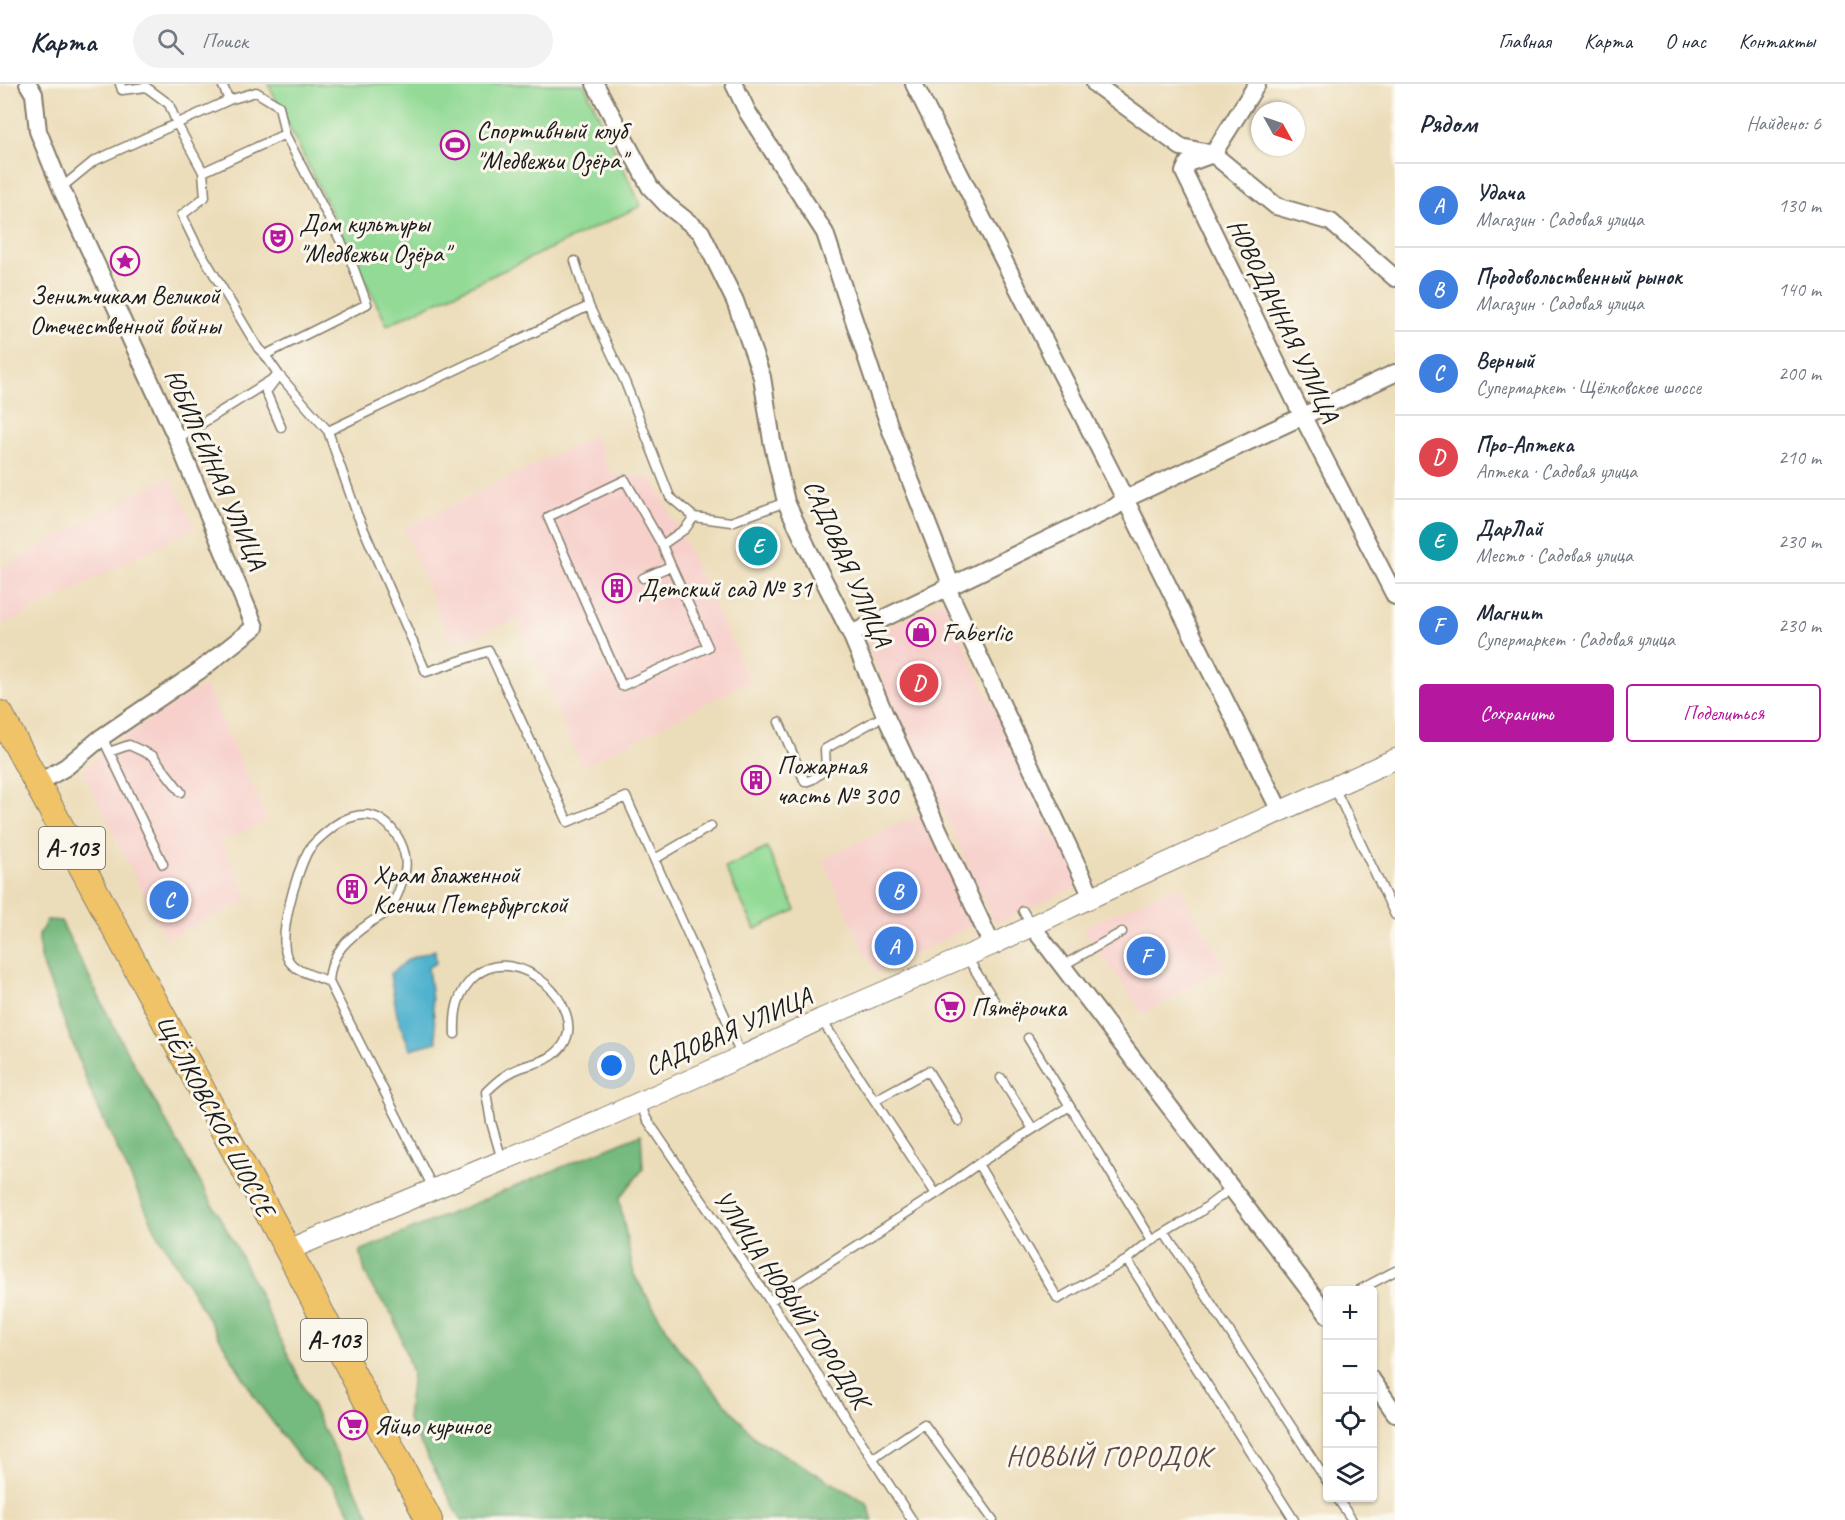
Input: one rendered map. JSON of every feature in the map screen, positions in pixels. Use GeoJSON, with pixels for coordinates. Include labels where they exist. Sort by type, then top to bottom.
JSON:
{"type":"FeatureCollection","features":[{"type":"Feature","properties":{"kind":"main road","name":"ЩЁЛКОВСКОЕ ШОССЕ"},"geometry":{"type":"LineString","coordinates":[[0,714],[288,1250],[429,1520]]}},
{"type":"Feature","properties":{"kind":"street","name":"ЮБИЛЕЙНАЯ УЛИЦА"},"geometry":{"type":"LineString","coordinates":[[28,84],[34,94],[38,131],[61,188],[177,439],[255,627],[105,745],[38,783]]}},
{"type":"Feature","properties":{"kind":"street","name":"САДОВАЯ УЛИЦА"},"geometry":{"type":"LineString","coordinates":[[595,84],[650,187],[667,205],[701,232],[735,301],[762,376],[772,441],[786,502],[851,634],[885,715],[992,945]]}},
{"type":"Feature","properties":{"kind":"street"},"geometry":{"type":"LineString","coordinates":[[734,84],[748,113],[825,233],[890,428],[949,579],[947,588],[1092,897]]}},
{"type":"Feature","properties":{"kind":"street"},"geometry":{"type":"LineString","coordinates":[[914,84],[1125,499],[1280,811]]}},
{"type":"Feature","properties":{"kind":"street"},"geometry":{"type":"LineString","coordinates":[[1095,84],[1181,147],[1213,154],[1257,84]]}},
{"type":"Feature","properties":{"kind":"street","name":"НОВОДАЧНАЯ УЛИЦА"},"geometry":{"type":"LineString","coordinates":[[1393,274],[1331,222],[1275,207],[1213,154],[1188,163],[1184,172],[1303,417],[1395,596]]}},
{"type":"Feature","properties":{"kind":"street"},"geometry":{"type":"LineString","coordinates":[[851,634],[1114,507],[1125,499],[1395,373]]}},
{"type":"Feature","properties":{"kind":"street","name":"САДОВАЯ УЛИЦА"},"geometry":{"type":"LineString","coordinates":[[288,1250],[741,1057],[821,1019],[992,945],[1028,918],[1092,897],[1395,759]]}},
{"type":"Feature","properties":{"kind":"street"},"geometry":{"type":"LineString","coordinates":[[1028,918],[1061,966],[1230,1189],[1323,1306]]}},
{"type":"Feature","properties":{"kind":"street"},"geometry":{"type":"LineString","coordinates":[[1377,1387],[1395,1413]]}},
{"type":"Feature","properties":{"kind":"lane"},"geometry":{"type":"LineString","coordinates":[[120,84],[122,90],[146,87],[169,104],[203,172],[205,197],[182,215],[196,244],[258,348],[328,430],[357,514],[426,672],[489,651],[568,822],[626,797],[725,1016],[741,1057]]}},
{"type":"Feature","properties":{"kind":"lane"},"geometry":{"type":"LineString","coordinates":[[222,84],[229,100]]}},
{"type":"Feature","properties":{"kind":"lane"},"geometry":{"type":"LineString","coordinates":[[61,188],[93,161],[229,100],[256,92],[279,106],[285,134],[351,261],[367,304],[265,355]]}},
{"type":"Feature","properties":{"kind":"lane"},"geometry":{"type":"LineString","coordinates":[[203,172],[285,134]]}},
{"type":"Feature","properties":{"kind":"lane"},"geometry":{"type":"LineString","coordinates":[[575,261],[589,306],[625,382],[670,497],[694,517],[731,522],[786,502]]}},
{"type":"Feature","properties":{"kind":"lane"},"geometry":{"type":"LineString","coordinates":[[328,430],[589,306]]}},
{"type":"Feature","properties":{"kind":"lane"},"geometry":{"type":"LineString","coordinates":[[177,439],[279,375]]}},
{"type":"Feature","properties":{"kind":"lane"},"geometry":{"type":"LineString","coordinates":[[279,375],[266,392],[281,427]]}},
{"type":"Feature","properties":{"kind":"lane"},"geometry":{"type":"LineString","coordinates":[[625,480],[662,545],[671,566],[708,647],[622,686],[548,516],[625,480]]}},
{"type":"Feature","properties":{"kind":"lane"},"geometry":{"type":"LineString","coordinates":[[662,545],[685,529],[694,517]]}},
{"type":"Feature","properties":{"kind":"lane"},"geometry":{"type":"LineString","coordinates":[[643,578],[671,566]]}},
{"type":"Feature","properties":{"kind":"lane"},"geometry":{"type":"LineString","coordinates":[[779,722],[805,782],[813,780],[826,769],[825,749],[885,715]]}},
{"type":"Feature","properties":{"kind":"lane"},"geometry":{"type":"LineString","coordinates":[[163,864],[105,745],[129,746],[153,756],[181,792]]}},
{"type":"Feature","properties":{"kind":"lane"},"geometry":{"type":"LineString","coordinates":[[1333,786],[1395,915]]}},
{"type":"Feature","properties":{"kind":"lane"},"geometry":{"type":"LineString","coordinates":[[329,982],[290,963],[286,956],[286,924],[299,874],[309,850],[337,823],[366,814],[379,819],[397,834],[406,867],[389,910],[351,937],[339,951],[331,962],[329,982],[433,1188]]}},
{"type":"Feature","properties":{"kind":"lane"},"geometry":{"type":"LineString","coordinates":[[654,860],[711,826]]}},
{"type":"Feature","properties":{"kind":"lane"},"geometry":{"type":"LineString","coordinates":[[1061,966],[1122,932]]}},
{"type":"Feature","properties":{"kind":"lane"},"geometry":{"type":"LineString","coordinates":[[966,956],[997,1005]]}},
{"type":"Feature","properties":{"kind":"lane"},"geometry":{"type":"LineString","coordinates":[[455,1034],[454,1017],[462,989],[480,972],[491,966],[515,966],[538,977],[552,990],[565,1012],[566,1038],[558,1051],[542,1062],[508,1074],[486,1092],[491,1122],[502,1160]]}},
{"type":"Feature","properties":{"kind":"lane"},"geometry":{"type":"LineString","coordinates":[[821,1019],[936,1194]]}},
{"type":"Feature","properties":{"kind":"lane"},"geometry":{"type":"LineString","coordinates":[[1028,1038],[1068,1107],[1152,1240]]}},
{"type":"Feature","properties":{"kind":"lane"},"geometry":{"type":"LineString","coordinates":[[875,1100],[928,1071],[959,1121]]}},
{"type":"Feature","properties":{"kind":"lane"},"geometry":{"type":"LineString","coordinates":[[1001,1078],[1033,1129]]}},
{"type":"Feature","properties":{"kind":"lane","name":"УЛИЦА НОВЫЙ ГОРОДОК"},"geometry":{"type":"LineString","coordinates":[[639,1101],[646,1118],[770,1301],[912,1520]]}},
{"type":"Feature","properties":{"kind":"lane"},"geometry":{"type":"LineString","coordinates":[[770,1301],[1068,1107]]}},
{"type":"Feature","properties":{"kind":"lane"},"geometry":{"type":"LineString","coordinates":[[978,1164],[1058,1299],[1127,1260],[1152,1240],[1166,1234],[1200,1212],[1230,1189]]}},
{"type":"Feature","properties":{"kind":"lane"},"geometry":{"type":"LineString","coordinates":[[1166,1234],[1323,1475]]}},
{"type":"Feature","properties":{"kind":"lane"},"geometry":{"type":"LineString","coordinates":[[1127,1260],[1294,1520]]}},
{"type":"Feature","properties":{"kind":"lane"},"geometry":{"type":"LineString","coordinates":[[1367,1286],[1395,1271]]}},
{"type":"Feature","properties":{"kind":"lane"},"geometry":{"type":"LineString","coordinates":[[872,1459],[924,1424],[993,1520]]}},
{"type":"Feature","properties":{"kind":"lane"},"geometry":{"type":"LineString","coordinates":[[1340,1502],[1352,1520]]}},
{"type":"Feature","properties":{"kind":"shaded area"},"geometry":{"type":"Polygon","coordinates":[[[595,435],[611,473],[654,479],[750,681],[582,767],[518,620],[451,643],[403,529],[595,435]]]}},
{"type":"Feature","properties":{"kind":"shaded area"},"geometry":{"type":"Polygon","coordinates":[[[170,476],[195,527],[4,625],[0,619],[0,568],[170,476]]]}},
{"type":"Feature","properties":{"kind":"shaded area"},"geometry":{"type":"Polygon","coordinates":[[[944,600],[1054,839],[1060,837],[1082,884],[995,924],[864,639],[944,600]]]}},
{"type":"Feature","properties":{"kind":"shaded area"},"geometry":{"type":"Polygon","coordinates":[[[207,688],[268,821],[221,841],[249,899],[166,939],[83,772],[89,764],[122,738],[197,689],[207,688]]]}},
{"type":"Feature","properties":{"kind":"shaded area"},"geometry":{"type":"Polygon","coordinates":[[[919,815],[975,924],[875,974],[822,859],[919,815]]]}},
{"type":"Feature","properties":{"kind":"shaded area"},"geometry":{"type":"Polygon","coordinates":[[[1178,885],[1226,968],[1144,1014],[1082,928],[1178,885]]]}},
{"type":"Feature","properties":{"kind":"green space","name":"Спортивный клуб \"Медвежьи Озёра\""},"geometry":{"type":"Polygon","coordinates":[[[268,84],[584,84],[641,206],[387,325],[268,84]]]}},
{"type":"Feature","properties":{"kind":"green space"},"geometry":{"type":"Polygon","coordinates":[[[767,848],[796,910],[755,929],[725,868],[767,848]]]}},
{"type":"Feature","properties":{"kind":"green space"},"geometry":{"type":"Polygon","coordinates":[[[47,920],[61,921],[121,1041],[237,1248],[322,1426],[372,1520],[356,1520],[332,1484],[302,1461],[259,1404],[156,1231],[92,1095],[40,957],[39,935],[47,920]]]}},
{"type":"Feature","properties":{"kind":"green space"},"geometry":{"type":"Polygon","coordinates":[[[641,1134],[643,1169],[619,1199],[634,1275],[678,1348],[755,1438],[867,1503],[873,1520],[461,1520],[407,1418],[412,1373],[394,1317],[373,1289],[365,1272],[360,1251],[641,1134]]]}},
{"type":"Feature","properties":{"kind":"water"},"geometry":{"type":"Polygon","coordinates":[[[435,950],[436,963],[428,967],[437,1042],[410,1049],[397,1015],[390,974],[409,959],[435,950]]]}},
{"type":"Feature","properties":{"kind":"place","name":"Спортивный клуб \"Медвежьи Озёра\""},"geometry":{"type":"Point","coordinates":[455,145]}},
{"type":"Feature","properties":{"kind":"place","name":"Дом культуры \"Медвежьи Озёра\""},"geometry":{"type":"Point","coordinates":[278,238]}},
{"type":"Feature","properties":{"kind":"place","name":"Зенитчикам Великой Отечественной войны"},"geometry":{"type":"Point","coordinates":[125,261]}},
{"type":"Feature","properties":{"kind":"place","name":"ДарЛай"},"geometry":{"type":"Point","coordinates":[758,546]}},
{"type":"Feature","properties":{"kind":"place","name":"Детский сад № 31"},"geometry":{"type":"Point","coordinates":[617,588]}},
{"type":"Feature","properties":{"kind":"place","name":"Faberlic"},"geometry":{"type":"Point","coordinates":[921,632]}},
{"type":"Feature","properties":{"kind":"place","name":"Про-Аптека"},"geometry":{"type":"Point","coordinates":[919,683]}},
{"type":"Feature","properties":{"kind":"place","name":"Пожарная часть № 300"},"geometry":{"type":"Point","coordinates":[756,780]}},
{"type":"Feature","properties":{"kind":"place","name":"Храм блаженной Ксении Петербургской"},"geometry":{"type":"Point","coordinates":[352,889]}},
{"type":"Feature","properties":{"kind":"place","name":"Продовольственный рынок"},"geometry":{"type":"Point","coordinates":[898,891]}},
{"type":"Feature","properties":{"kind":"place","name":"Верный"},"geometry":{"type":"Point","coordinates":[169,900]}},
{"type":"Feature","properties":{"kind":"place","name":"Удача"},"geometry":{"type":"Point","coordinates":[894,946]}},
{"type":"Feature","properties":{"kind":"place","name":"Магнит"},"geometry":{"type":"Point","coordinates":[1146,956]}},
{"type":"Feature","properties":{"kind":"place","name":"Пятёрочка"},"geometry":{"type":"Point","coordinates":[950,1007]}},
{"type":"Feature","properties":{"kind":"place","name":"Яйцо куриное"},"geometry":{"type":"Point","coordinates":[353,1425]}},
{"type":"Feature","properties":{"kind":"district","name":"НОВЫЙ ГОРОДОК"},"geometry":{"type":"Point","coordinates":[1109,1456]}}]}
